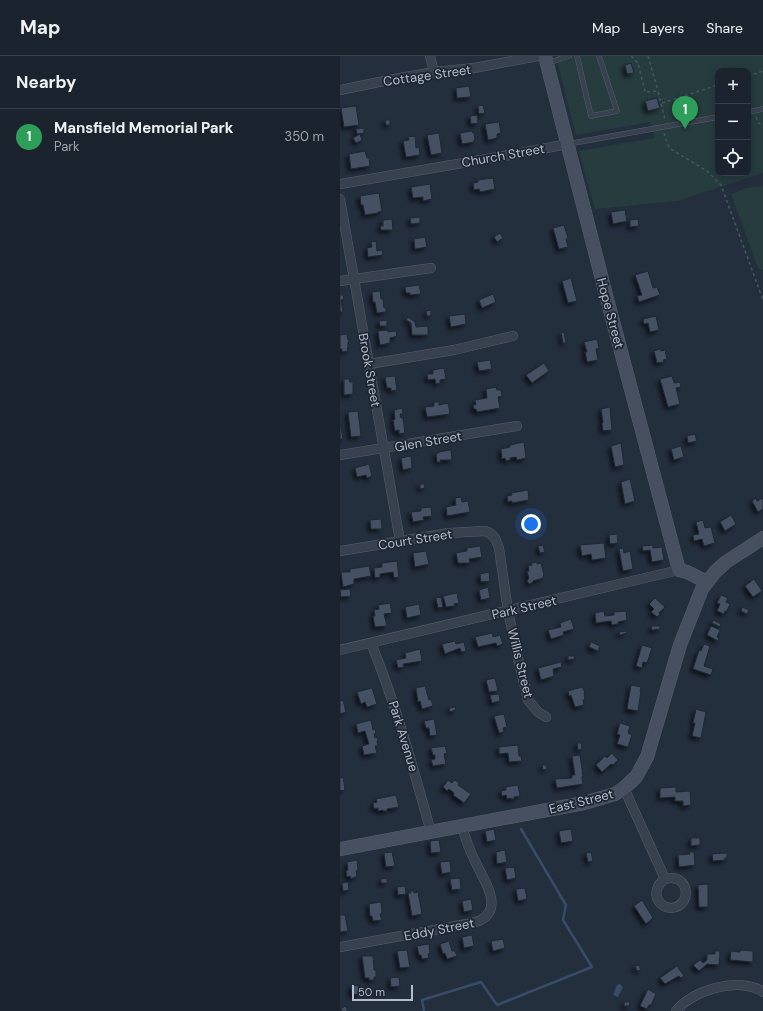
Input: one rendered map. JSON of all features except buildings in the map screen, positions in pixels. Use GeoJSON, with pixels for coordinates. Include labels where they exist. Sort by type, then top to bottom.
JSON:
{"type":"FeatureCollection","features":[{"type":"Feature","properties":{"kind":"main road","name":"Hope Street"},"geometry":{"type":"LineString","coordinates":[[544,58],[568,144],[679,570]]}},
{"type":"Feature","properties":{"kind":"main road","name":"East Street"},"geometry":{"type":"LineString","coordinates":[[340,849],[584,803],[615,794],[624,788],[636,777],[646,757],[680,644],[697,599],[706,582],[726,562],[763,538]]}},
{"type":"Feature","properties":{"kind":"main road"},"geometry":{"type":"LineString","coordinates":[[679,570],[687,572],[706,582]]}},
{"type":"Feature","properties":{"kind":"street"},"geometry":{"type":"LineString","coordinates":[[430,56],[434,72]]}},
{"type":"Feature","properties":{"kind":"street","name":"Cottage Street"},"geometry":{"type":"LineString","coordinates":[[340,90],[434,72],[544,58]]}},
{"type":"Feature","properties":{"kind":"street","name":"Church Street"},"geometry":{"type":"LineString","coordinates":[[340,184],[568,144]]}},
{"type":"Feature","properties":{"kind":"street","name":"Brook Street"},"geometry":{"type":"LineString","coordinates":[[340,199],[400,541]]}},
{"type":"Feature","properties":{"kind":"street"},"geometry":{"type":"LineString","coordinates":[[340,281],[431,268]]}},
{"type":"Feature","properties":{"kind":"street"},"geometry":{"type":"LineString","coordinates":[[369,364],[454,350],[514,336]]}},
{"type":"Feature","properties":{"kind":"street","name":"Glen Street"},"geometry":{"type":"LineString","coordinates":[[340,455],[517,426]]}},
{"type":"Feature","properties":{"kind":"street","name":"Court Street"},"geometry":{"type":"LineString","coordinates":[[340,551],[449,533],[484,531],[490,533]]}},
{"type":"Feature","properties":{"kind":"street","name":"Willis Street"},"geometry":{"type":"LineString","coordinates":[[490,533],[495,538],[499,548],[508,611],[528,700],[538,712],[546,718]]}},
{"type":"Feature","properties":{"kind":"street","name":"Park Street"},"geometry":{"type":"LineString","coordinates":[[340,650],[679,570]]}},
{"type":"Feature","properties":{"kind":"street","name":"Park Avenue"},"geometry":{"type":"LineString","coordinates":[[371,643],[388,683],[431,832]]}},
{"type":"Feature","properties":{"kind":"street"},"geometry":{"type":"LineString","coordinates":[[624,788],[665,879]]}},
{"type":"Feature","properties":{"kind":"street","name":"Eddy Street"},"geometry":{"type":"LineString","coordinates":[[340,947],[467,924],[480,921],[490,913],[492,905],[490,891],[470,853],[462,826]]}},
{"type":"Feature","properties":{"kind":"street"},"geometry":{"type":"LineString","coordinates":[[676,1011],[689,999],[706,991],[723,986],[754,986],[763,992]]}},
{"type":"Feature","properties":{"kind":"lane"},"geometry":{"type":"LineString","coordinates":[[544,58],[569,56]]}},
{"type":"Feature","properties":{"kind":"lane"},"geometry":{"type":"LineString","coordinates":[[577,56],[591,116],[617,111],[599,56]]}},
{"type":"Feature","properties":{"kind":"lane"},"geometry":{"type":"LineString","coordinates":[[751,112],[763,109]]}},
{"type":"Feature","properties":{"kind":"lane","name":"Church Street"},"geometry":{"type":"LineString","coordinates":[[568,144],[715,118]]}},
{"type":"Feature","properties":{"kind":"path"},"geometry":{"type":"LineString","coordinates":[[631,56],[638,63],[645,92],[658,91]]}},
{"type":"Feature","properties":{"kind":"path"},"geometry":{"type":"LineString","coordinates":[[648,56],[662,103],[664,127],[669,148],[706,171],[721,185],[763,300]]}},
{"type":"Feature","properties":{"kind":"path"},"geometry":{"type":"LineString","coordinates":[[751,75],[763,71]]}},
{"type":"Feature","properties":{"kind":"path"},"geometry":{"type":"LineString","coordinates":[[662,103],[715,86]]}},
{"type":"Feature","properties":{"kind":"path"},"geometry":{"type":"LineString","coordinates":[[754,111],[758,122],[763,127]]}},
{"type":"Feature","properties":{"kind":"green space"},"geometry":{"type":"Polygon","coordinates":[[[556,56],[763,56],[763,173],[677,201],[595,209],[579,151],[655,138],[650,122],[576,135],[556,56]]]}},
{"type":"Feature","properties":{"kind":"green space"},"geometry":{"type":"Polygon","coordinates":[[[763,186],[763,270],[758,268],[731,194],[746,188],[763,186]]]}},
{"type":"Feature","properties":{"kind":"water"},"geometry":{"type":"Polygon","coordinates":[[[620,984],[623,987],[618,997],[613,995],[617,985],[620,984]]]}},
{"type":"Feature","properties":{"kind":"waterway"},"geometry":{"type":"LineString","coordinates":[[424,1011],[422,1000],[481,982],[497,1005],[592,967],[563,920],[566,905],[521,829]]}},
{"type":"Feature","properties":{"kind":"place","name":"Mansfield Memorial Park"},"geometry":{"type":"Point","coordinates":[685,129]}}]}
